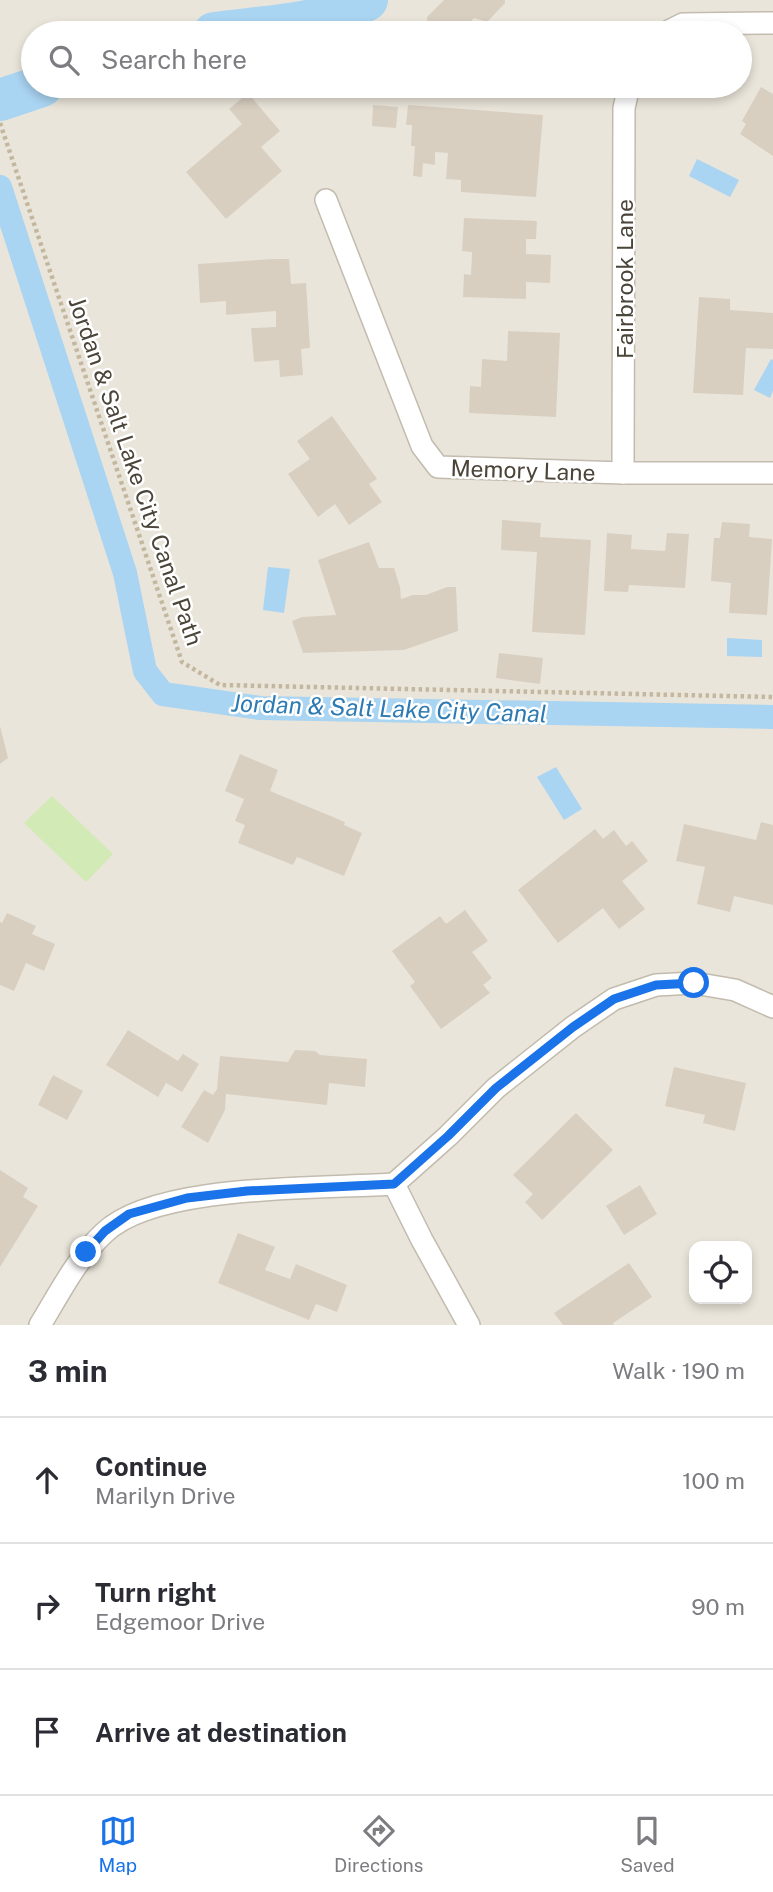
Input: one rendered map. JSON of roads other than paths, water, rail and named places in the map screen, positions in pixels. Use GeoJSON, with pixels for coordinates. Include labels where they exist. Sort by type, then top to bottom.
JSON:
{"type":"FeatureCollection","features":[{"type":"Feature","properties":{"kind":"street"},"geometry":{"type":"LineString","coordinates":[[752,23],[773,23]]}},
{"type":"Feature","properties":{"kind":"street","name":"Fairbrook Lane"},"geometry":{"type":"LineString","coordinates":[[624,472],[624,108],[626,98]]}},
{"type":"Feature","properties":{"kind":"street","name":"Memory Lane"},"geometry":{"type":"LineString","coordinates":[[326,200],[422,446],[438,467],[773,473]]}},
{"type":"Feature","properties":{"kind":"street"},"geometry":{"type":"LineString","coordinates":[[40,1325],[86,1252],[105,1231],[129,1214],[187,1198],[247,1191],[394,1184],[496,1088],[573,1027],[614,999],[656,985],[694,983],[734,990],[773,1007]]}},
{"type":"Feature","properties":{"kind":"street"},"geometry":{"type":"LineString","coordinates":[[394,1184],[469,1325]]}},
{"type":"Feature","properties":{"kind":"water"},"geometry":{"type":"Polygon","coordinates":[[[697,159],[739,180],[730,197],[689,176],[697,159]]]}},
{"type":"Feature","properties":{"kind":"water"},"geometry":{"type":"Polygon","coordinates":[[[771,359],[773,391],[770,398],[754,390],[771,359]]]}},
{"type":"Feature","properties":{"kind":"water"},"geometry":{"type":"Polygon","coordinates":[[[268,567],[290,569],[284,613],[263,610],[268,567]]]}},
{"type":"Feature","properties":{"kind":"water"},"geometry":{"type":"Polygon","coordinates":[[[727,638],[762,640],[762,657],[727,656],[727,638]]]}},
{"type":"Feature","properties":{"kind":"water"},"geometry":{"type":"Polygon","coordinates":[[[556,767],[582,809],[564,820],[537,777],[556,767]]]}},
{"type":"Feature","properties":{"kind":"waterway"},"geometry":{"type":"LineString","coordinates":[[304,21],[349,9],[367,0]]}},
{"type":"Feature","properties":{"kind":"waterway"},"geometry":{"type":"LineString","coordinates":[[0,100],[21,93]]}},
{"type":"Feature","properties":{"kind":"waterway","name":"Jordan & Salt Lake City Canal"},"geometry":{"type":"LineString","coordinates":[[0,187],[125,573],[145,671],[163,694],[260,708],[773,717]]}}]}
